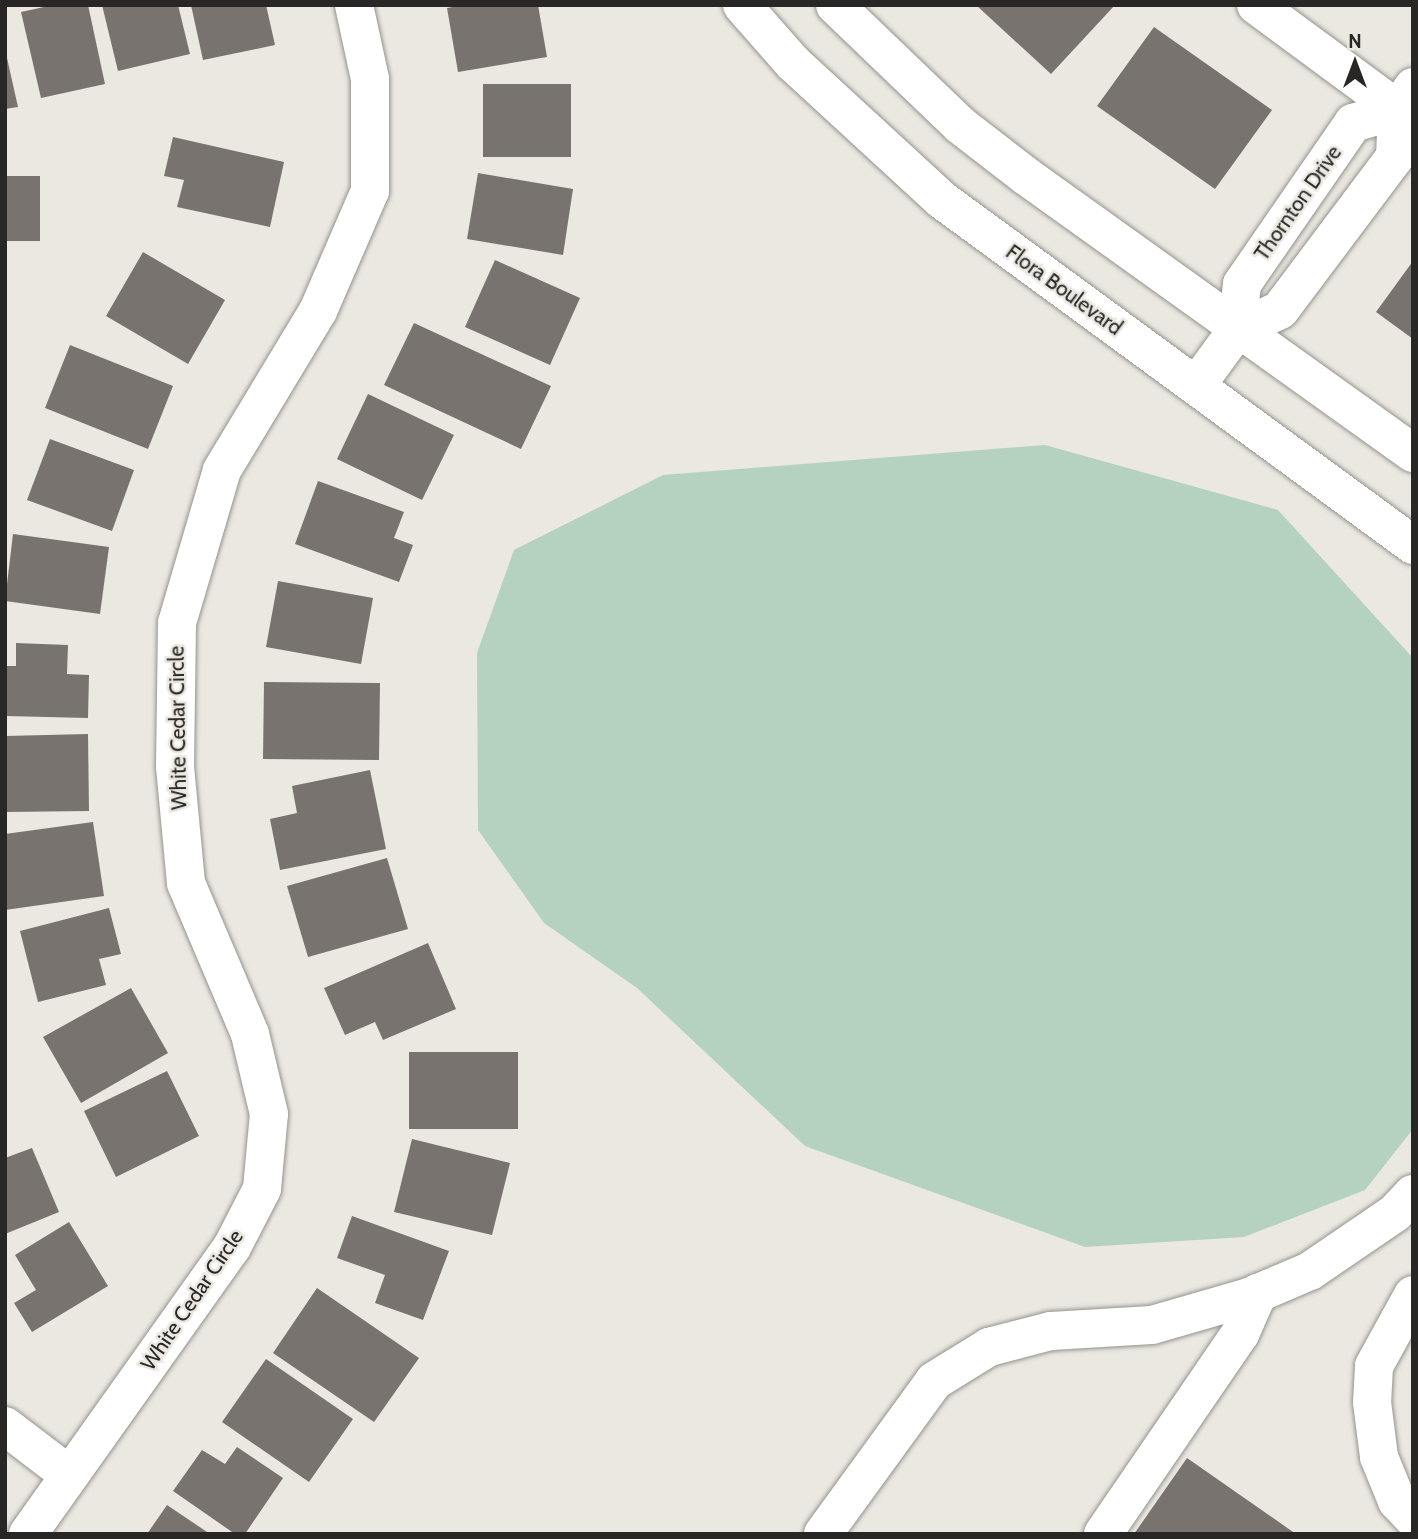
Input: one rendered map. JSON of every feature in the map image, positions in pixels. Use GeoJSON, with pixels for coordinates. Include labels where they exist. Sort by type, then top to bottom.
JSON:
{"type":"FeatureCollection","features":[{"type":"Feature","properties":{"kind":"street","name":"White Cedar Circle"},"geometry":{"type":"LineString","coordinates":[[28,1534],[232,1247],[262,1189],[269,1114],[250,1034],[186,883],[175,767],[177,623],[222,470],[318,311],[370,191],[370,79],[354,5]]}},
{"type":"Feature","properties":{"kind":"street","name":"Flora Boulevard"},"geometry":{"type":"LineString","coordinates":[[742,5],[793,63],[942,200],[1413,545]]}},
{"type":"Feature","properties":{"kind":"street"},"geometry":{"type":"LineString","coordinates":[[835,5],[960,125],[1237,330],[1413,453]]}},
{"type":"Feature","properties":{"kind":"street"},"geometry":{"type":"LineString","coordinates":[[1196,386],[1237,330],[1280,310],[1395,157],[1408,106],[1256,5]]}},
{"type":"Feature","properties":{"kind":"street","name":"Thornton Drive"},"geometry":{"type":"LineString","coordinates":[[1237,330],[1242,284],[1353,123],[1408,106]]}},
{"type":"Feature","properties":{"kind":"street"},"geometry":{"type":"LineString","coordinates":[[1288,218],[1327,247]]}},
{"type":"Feature","properties":{"kind":"street"},"geometry":{"type":"LineString","coordinates":[[823,1534],[934,1381],[989,1347],[1051,1331],[1152,1325],[1258,1293],[1310,1271],[1395,1213],[1413,1194]]}},
{"type":"Feature","properties":{"kind":"street"},"geometry":{"type":"LineString","coordinates":[[1103,1534],[1240,1334],[1258,1293]]}},
{"type":"Feature","properties":{"kind":"street"},"geometry":{"type":"LineString","coordinates":[[1413,1295],[1374,1366],[1372,1402],[1379,1457],[1397,1501],[1413,1518]]}},
{"type":"Feature","properties":{"kind":"street"},"geometry":{"type":"LineString","coordinates":[[5,1426],[69,1475]]}},
{"type":"Feature","properties":{"kind":"green space"},"geometry":{"type":"Polygon","coordinates":[[[1045,445],[1278,510],[1413,658],[1413,1129],[1365,1190],[1244,1237],[1085,1247],[805,1146],[637,988],[544,923],[478,830],[477,653],[514,550],[663,475],[1045,445]]]}},
{"type":"Feature","properties":{"kind":"building"},"geometry":{"type":"Polygon","coordinates":[[[53,5],[88,5],[105,84],[41,98],[21,12],[53,5]]]}},
{"type":"Feature","properties":{"kind":"building"},"geometry":{"type":"Polygon","coordinates":[[[102,5],[178,5],[190,54],[118,71],[102,5]]]}},
{"type":"Feature","properties":{"kind":"building"},"geometry":{"type":"Polygon","coordinates":[[[191,5],[266,5],[275,45],[203,60],[191,5]]]}},
{"type":"Feature","properties":{"kind":"building"},"geometry":{"type":"Polygon","coordinates":[[[464,5],[538,5],[547,57],[458,72],[447,8],[464,5]]]}},
{"type":"Feature","properties":{"kind":"building"},"geometry":{"type":"Polygon","coordinates":[[[976,5],[1115,5],[1051,74],[976,5]]]}},
{"type":"Feature","properties":{"kind":"building"},"geometry":{"type":"Polygon","coordinates":[[[1154,27],[1272,110],[1215,189],[1097,106],[1154,27]]]}},
{"type":"Feature","properties":{"kind":"building"},"geometry":{"type":"Polygon","coordinates":[[[5,49],[18,107],[5,109],[5,49]]]}},
{"type":"Feature","properties":{"kind":"building"},"geometry":{"type":"Polygon","coordinates":[[[483,84],[571,84],[571,157],[483,157],[483,84]]]}},
{"type":"Feature","properties":{"kind":"building"},"geometry":{"type":"Polygon","coordinates":[[[173,137],[284,162],[270,227],[177,207],[184,180],[164,176],[173,137]]]}},
{"type":"Feature","properties":{"kind":"building"},"geometry":{"type":"Polygon","coordinates":[[[478,173],[573,189],[563,255],[467,239],[478,173]]]}},
{"type":"Feature","properties":{"kind":"building"},"geometry":{"type":"Polygon","coordinates":[[[5,176],[40,176],[40,241],[5,241],[5,176]]]}},
{"type":"Feature","properties":{"kind":"building"},"geometry":{"type":"Polygon","coordinates":[[[143,252],[225,300],[188,364],[106,316],[143,252]]]}},
{"type":"Feature","properties":{"kind":"building"},"geometry":{"type":"Polygon","coordinates":[[[495,260],[580,298],[550,365],[465,327],[495,260]]]}},
{"type":"Feature","properties":{"kind":"building"},"geometry":{"type":"Polygon","coordinates":[[[1413,261],[1413,339],[1376,312],[1413,261]]]}},
{"type":"Feature","properties":{"kind":"building"},"geometry":{"type":"Polygon","coordinates":[[[414,323],[551,386],[521,449],[384,385],[414,323]]]}},
{"type":"Feature","properties":{"kind":"building"},"geometry":{"type":"Polygon","coordinates":[[[70,345],[173,386],[148,449],[45,408],[70,345]]]}},
{"type":"Feature","properties":{"kind":"building"},"geometry":{"type":"Polygon","coordinates":[[[368,394],[454,435],[422,500],[337,459],[368,394]]]}},
{"type":"Feature","properties":{"kind":"building"},"geometry":{"type":"Polygon","coordinates":[[[50,439],[134,470],[112,531],[27,500],[50,439]]]}},
{"type":"Feature","properties":{"kind":"building"},"geometry":{"type":"Polygon","coordinates":[[[318,481],[404,512],[394,538],[413,545],[399,582],[295,544],[318,481]]]}},
{"type":"Feature","properties":{"kind":"building"},"geometry":{"type":"Polygon","coordinates":[[[13,534],[109,547],[100,614],[5,601],[13,534]]]}},
{"type":"Feature","properties":{"kind":"building"},"geometry":{"type":"Polygon","coordinates":[[[278,581],[373,598],[361,664],[266,647],[278,581]]]}},
{"type":"Feature","properties":{"kind":"building"},"geometry":{"type":"Polygon","coordinates":[[[16,643],[68,645],[67,674],[89,675],[88,718],[5,716],[5,666],[16,666],[16,643]]]}},
{"type":"Feature","properties":{"kind":"building"},"geometry":{"type":"Polygon","coordinates":[[[264,682],[380,683],[379,760],[263,759],[264,682]]]}},
{"type":"Feature","properties":{"kind":"building"},"geometry":{"type":"Polygon","coordinates":[[[88,734],[89,811],[5,812],[5,736],[88,734]]]}},
{"type":"Feature","properties":{"kind":"building"},"geometry":{"type":"Polygon","coordinates":[[[370,770],[386,849],[280,870],[270,819],[297,813],[292,786],[370,770]]]}},
{"type":"Feature","properties":{"kind":"building"},"geometry":{"type":"Polygon","coordinates":[[[93,822],[104,896],[5,910],[5,834],[93,822]]]}},
{"type":"Feature","properties":{"kind":"building"},"geometry":{"type":"Polygon","coordinates":[[[387,858],[408,929],[308,957],[287,886],[387,858]]]}},
{"type":"Feature","properties":{"kind":"building"},"geometry":{"type":"Polygon","coordinates":[[[109,908],[121,954],[99,959],[106,985],[38,1002],[20,931],[109,908]]]}},
{"type":"Feature","properties":{"kind":"building"},"geometry":{"type":"Polygon","coordinates":[[[428,943],[456,1009],[383,1040],[375,1022],[345,1035],[324,988],[428,943]]]}},
{"type":"Feature","properties":{"kind":"building"},"geometry":{"type":"Polygon","coordinates":[[[131,988],[168,1053],[81,1103],[43,1037],[131,988]]]}},
{"type":"Feature","properties":{"kind":"building"},"geometry":{"type":"Polygon","coordinates":[[[409,1052],[518,1052],[518,1129],[409,1129],[409,1052]]]}},
{"type":"Feature","properties":{"kind":"building"},"geometry":{"type":"Polygon","coordinates":[[[167,1071],[199,1136],[116,1177],[84,1111],[167,1071]]]}},
{"type":"Feature","properties":{"kind":"building"},"geometry":{"type":"Polygon","coordinates":[[[412,1139],[510,1163],[492,1235],[394,1212],[412,1139]]]}},
{"type":"Feature","properties":{"kind":"building"},"geometry":{"type":"Polygon","coordinates":[[[32,1148],[59,1212],[5,1234],[5,1158],[32,1148]]]}},
{"type":"Feature","properties":{"kind":"building"},"geometry":{"type":"Polygon","coordinates":[[[352,1216],[449,1251],[423,1320],[375,1303],[385,1275],[337,1258],[352,1216]]]}},
{"type":"Feature","properties":{"kind":"building"},"geometry":{"type":"Polygon","coordinates":[[[69,1222],[108,1286],[32,1332],[14,1303],[36,1290],[15,1255],[69,1222]]]}},
{"type":"Feature","properties":{"kind":"building"},"geometry":{"type":"Polygon","coordinates":[[[317,1288],[419,1358],[374,1422],[273,1353],[317,1288]]]}},
{"type":"Feature","properties":{"kind":"building"},"geometry":{"type":"Polygon","coordinates":[[[266,1359],[353,1419],[309,1482],[222,1422],[266,1359]]]}},
{"type":"Feature","properties":{"kind":"building"},"geometry":{"type":"Polygon","coordinates":[[[237,1447],[283,1478],[245,1534],[235,1534],[173,1491],[202,1450],[225,1464],[237,1447]]]}},
{"type":"Feature","properties":{"kind":"building"},"geometry":{"type":"Polygon","coordinates":[[[1187,1458],[1296,1534],[1134,1534],[1187,1458]]]}},
{"type":"Feature","properties":{"kind":"building"},"geometry":{"type":"Polygon","coordinates":[[[167,1505],[210,1534],[147,1534],[167,1505]]]}}]}
